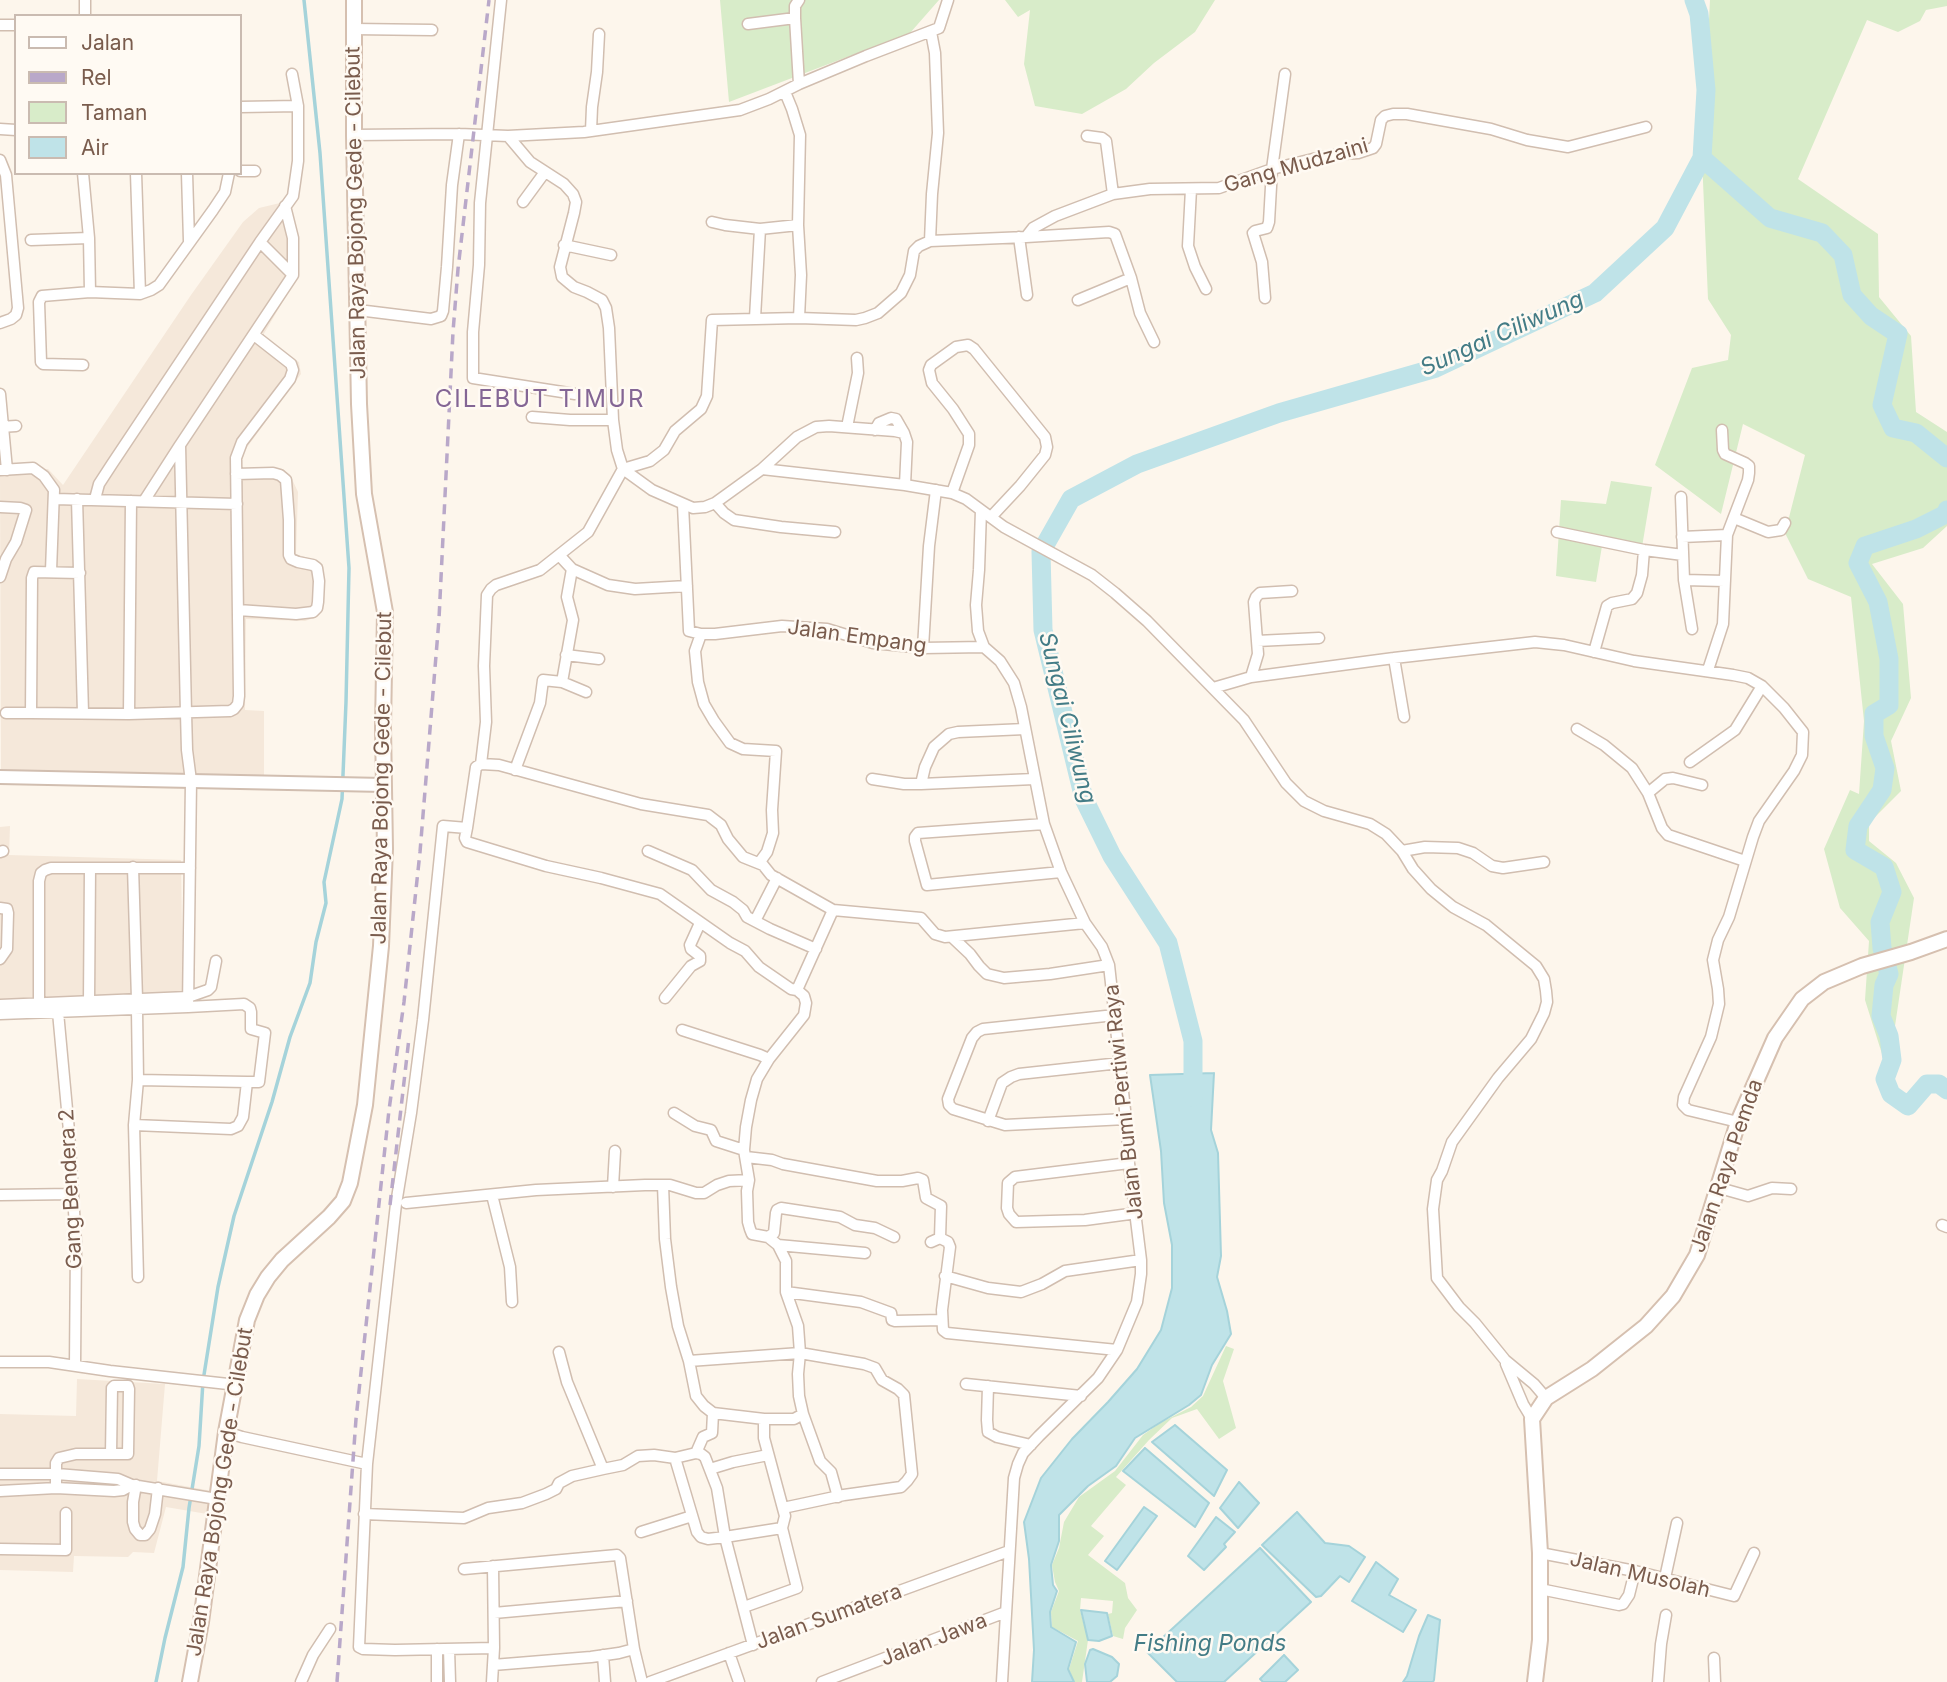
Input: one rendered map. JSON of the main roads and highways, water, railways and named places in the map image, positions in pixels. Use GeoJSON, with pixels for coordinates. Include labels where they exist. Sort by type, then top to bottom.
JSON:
{"type":"FeatureCollection","features":[{"type":"Feature","properties":{"kind":"main road","name":"Jalan Raya Bojong Gede - Cilebut"},"geometry":{"type":"LineString","coordinates":[[190,1682],[201,1622],[214,1498],[247,1320],[268,1277],[343,1201],[350,1183],[365,1105],[381,946],[385,849],[385,612],[364,494],[359,404],[354,0]]}},
{"type":"Feature","properties":{"kind":"main road","name":"Jalan Raya Pemda"},"geometry":{"type":"LineString","coordinates":[[1535,1682],[1540,1640],[1540,1553],[1532,1419],[1546,1398],[1592,1369],[1647,1326],[1673,1296],[1697,1255],[1738,1122],[1774,1038],[1802,999],[1824,982],[1862,966],[1911,953],[1947,939]]}},
{"type":"Feature","properties":{"kind":"water"},"geometry":{"type":"Polygon","coordinates":[[[1214,1073],[1211,1130],[1218,1153],[1221,1256],[1217,1277],[1231,1334],[1212,1365],[1201,1395],[1135,1438],[1116,1466],[1088,1486],[1059,1515],[1059,1541],[1051,1565],[1053,1585],[1057,1591],[1050,1612],[1051,1627],[1076,1642],[1068,1669],[1074,1682],[1032,1682],[1034,1650],[1029,1559],[1024,1522],[1041,1478],[1072,1439],[1137,1369],[1161,1330],[1172,1288],[1172,1245],[1164,1203],[1161,1151],[1150,1075],[1214,1073]]]}},
{"type":"Feature","properties":{"kind":"water"},"geometry":{"type":"Polygon","coordinates":[[[1175,1425],[1227,1470],[1214,1496],[1152,1442],[1175,1425]]]}},
{"type":"Feature","properties":{"kind":"water"},"geometry":{"type":"Polygon","coordinates":[[[1145,1448],[1209,1503],[1195,1527],[1123,1471],[1145,1448]]]}},
{"type":"Feature","properties":{"kind":"water"},"geometry":{"type":"Polygon","coordinates":[[[1239,1482],[1259,1503],[1238,1528],[1220,1508],[1239,1482]]]}},
{"type":"Feature","properties":{"kind":"water"},"geometry":{"type":"Polygon","coordinates":[[[1144,1507],[1157,1516],[1117,1570],[1105,1561],[1144,1507]]]}},
{"type":"Feature","properties":{"kind":"water"},"geometry":{"type":"Polygon","coordinates":[[[1297,1512],[1325,1543],[1349,1546],[1365,1557],[1349,1582],[1340,1576],[1321,1596],[1316,1597],[1262,1545],[1297,1512]]]}},
{"type":"Feature","properties":{"kind":"water","name":"Fishing Ponds"},"geometry":{"type":"Polygon","coordinates":[[[1216,1517],[1235,1532],[1224,1544],[1226,1547],[1204,1570],[1188,1556],[1216,1517]]]}},
{"type":"Feature","properties":{"kind":"water","name":"Fishing Ponds"},"geometry":{"type":"Polygon","coordinates":[[[1260,1548],[1311,1602],[1224,1682],[1177,1682],[1147,1652],[1260,1548]]]}},
{"type":"Feature","properties":{"kind":"water"},"geometry":{"type":"Polygon","coordinates":[[[1376,1562],[1398,1579],[1389,1595],[1416,1610],[1403,1632],[1352,1601],[1376,1562]]]}},
{"type":"Feature","properties":{"kind":"water","name":"Fishing Ponds"},"geometry":{"type":"Polygon","coordinates":[[[1081,1610],[1107,1613],[1112,1636],[1099,1641],[1088,1640],[1081,1610]]]}},
{"type":"Feature","properties":{"kind":"water"},"geometry":{"type":"Polygon","coordinates":[[[1428,1615],[1440,1620],[1434,1680],[1403,1682],[1407,1676],[1428,1615]]]}},
{"type":"Feature","properties":{"kind":"water","name":"Fishing Ponds"},"geometry":{"type":"Polygon","coordinates":[[[1090,1650],[1112,1657],[1119,1664],[1117,1676],[1110,1682],[1087,1682],[1085,1664],[1090,1650]]]}},
{"type":"Feature","properties":{"kind":"water"},"geometry":{"type":"Polygon","coordinates":[[[1284,1655],[1298,1670],[1285,1682],[1263,1682],[1260,1679],[1284,1655]]]}},
{"type":"Feature","properties":{"kind":"waterway"},"geometry":{"type":"LineString","coordinates":[[156,1682],[183,1567],[199,1446],[203,1381],[218,1287],[234,1216],[272,1102],[290,1037],[310,983],[316,942],[326,903],[324,882],[342,799],[349,568],[320,153],[304,0]]}},
{"type":"Feature","properties":{"kind":"waterway","name":"Sungai Ciliwung"},"geometry":{"type":"LineString","coordinates":[[1193,1097],[1193,1041],[1168,943],[1112,856],[1084,799],[1043,630],[1041,552],[1071,499],[1137,464],[1279,413],[1436,368],[1595,293],[1665,228],[1702,158],[1706,90],[1699,14],[1694,0]]}},
{"type":"Feature","properties":{"kind":"waterway"},"geometry":{"type":"LineString","coordinates":[[1702,158],[1770,218],[1822,233],[1843,255],[1852,295],[1871,316],[1898,334],[1882,405],[1893,428],[1916,433],[1947,458]]}},
{"type":"Feature","properties":{"kind":"waterway"},"geometry":{"type":"LineString","coordinates":[[1947,510],[1946,514],[1916,529],[1865,546],[1858,563],[1878,602],[1889,659],[1889,705],[1874,714],[1874,736],[1885,768],[1882,790],[1858,826],[1855,850],[1884,867],[1892,892],[1880,922],[1882,948],[1889,974],[1884,985],[1881,1016],[1889,1036],[1892,1060],[1885,1079],[1891,1094],[1908,1106],[1927,1084],[1939,1084],[1947,1090]]}},
{"type":"Feature","properties":{"kind":"railway"},"geometry":{"type":"LineString","coordinates":[[337,1682],[356,1419],[420,852],[439,619],[458,269],[489,0]]}},
{"type":"Feature","properties":{"kind":"railway"},"geometry":{"type":"LineString","coordinates":[[390,1205],[409,1038]]}},
{"type":"Feature","properties":{"kind":"district","name":"CILEBUT TIMUR"},"geometry":{"type":"Point","coordinates":[540,400]}}]}
